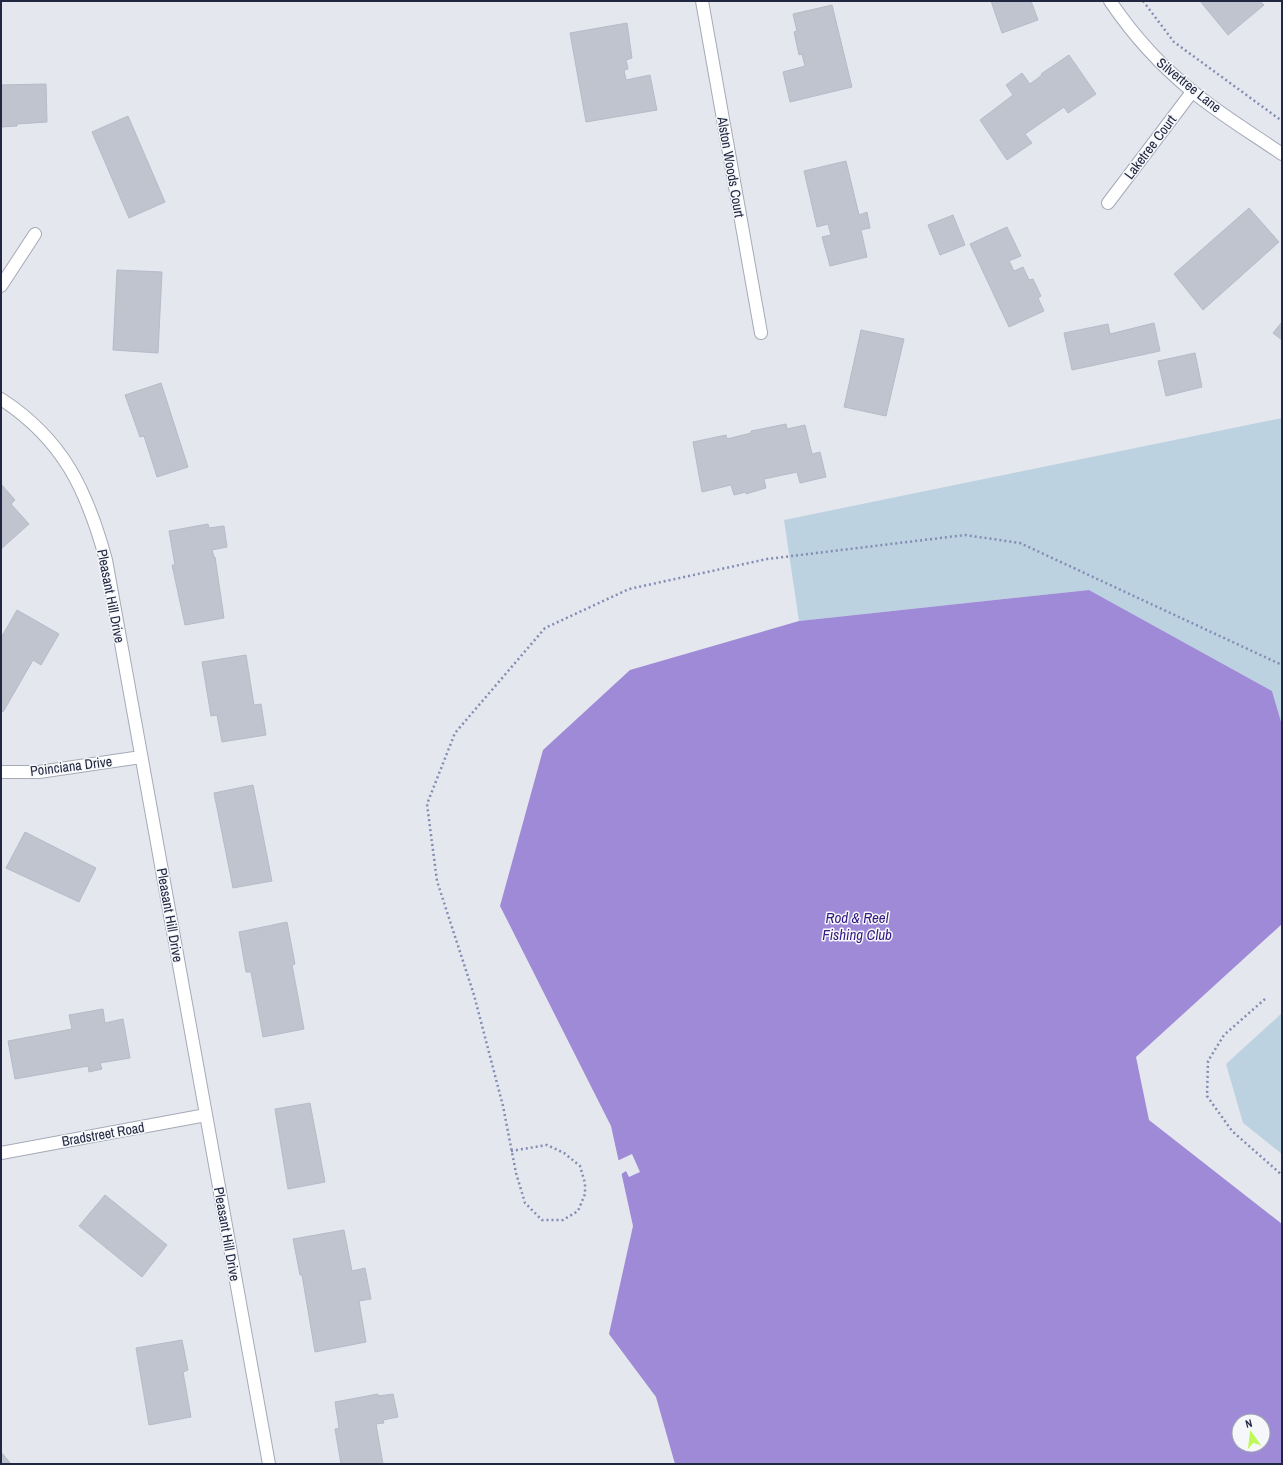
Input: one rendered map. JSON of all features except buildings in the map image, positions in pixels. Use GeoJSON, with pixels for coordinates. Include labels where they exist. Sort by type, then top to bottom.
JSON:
{"type":"FeatureCollection","features":[{"type":"Feature","properties":{"kind":"street","name":"Alston Woods Court"},"geometry":{"type":"LineString","coordinates":[[702,1],[761,333]]}},
{"type":"Feature","properties":{"kind":"street","name":"Silvertree Lane"},"geometry":{"type":"LineString","coordinates":[[1110,1],[1126,25],[1152,56],[1192,92],[1282,154]]}},
{"type":"Feature","properties":{"kind":"street","name":"Laketree Court"},"geometry":{"type":"LineString","coordinates":[[1108,203],[1192,92]]}},
{"type":"Feature","properties":{"kind":"street"},"geometry":{"type":"LineString","coordinates":[[1,286],[35,234]]}},
{"type":"Feature","properties":{"kind":"street","name":"Pleasant Hill Drive"},"geometry":{"type":"LineString","coordinates":[[1,399],[39,429],[62,457],[78,481],[94,519],[106,560],[268,1464]]}},
{"type":"Feature","properties":{"kind":"street","name":"Poinciana Drive"},"geometry":{"type":"LineString","coordinates":[[1,772],[39,772],[141,757]]}},
{"type":"Feature","properties":{"kind":"street","name":"Bradstreet Road"},"geometry":{"type":"LineString","coordinates":[[1,1153],[206,1115]]}},
{"type":"Feature","properties":{"kind":"path"},"geometry":{"type":"LineString","coordinates":[[1143,1],[1174,42],[1282,121]]}},
{"type":"Feature","properties":{"kind":"path"},"geometry":{"type":"LineString","coordinates":[[511,1151],[547,1145],[564,1153],[580,1166],[585,1183],[585,1194],[578,1211],[563,1220],[542,1220],[525,1203],[516,1174],[511,1151],[502,1106],[474,995],[437,881],[427,804],[455,733],[544,628],[629,590],[767,559],[965,535],[1020,544],[1282,665]]}},
{"type":"Feature","properties":{"kind":"path"},"geometry":{"type":"LineString","coordinates":[[1265,999],[1224,1036],[1208,1061],[1207,1096],[1232,1130],[1282,1175]]}},
{"type":"Feature","properties":{"kind":"shaded area"},"geometry":{"type":"Polygon","coordinates":[[[1282,418],[1282,725],[1272,691],[1089,590],[799,621],[784,520],[1282,418]]]}},
{"type":"Feature","properties":{"kind":"shaded area"},"geometry":{"type":"Polygon","coordinates":[[[1282,1013],[1282,1154],[1243,1123],[1226,1064],[1282,1013]]]}},
{"type":"Feature","properties":{"kind":"water","name":"Rod & Reel Fishing Club"},"geometry":{"type":"Polygon","coordinates":[[[1089,590],[1272,691],[1282,725],[1282,924],[1136,1057],[1149,1120],[1282,1224],[1282,1464],[675,1464],[656,1397],[609,1334],[633,1226],[611,1126],[500,906],[543,750],[630,670],[799,621],[1089,590]]]}},
{"type":"Feature","properties":{"kind":"pier"},"geometry":{"type":"Polygon","coordinates":[[[632,1154],[640,1172],[629,1177],[626,1171],[620,1175],[617,1161],[632,1154]]]}}]}
